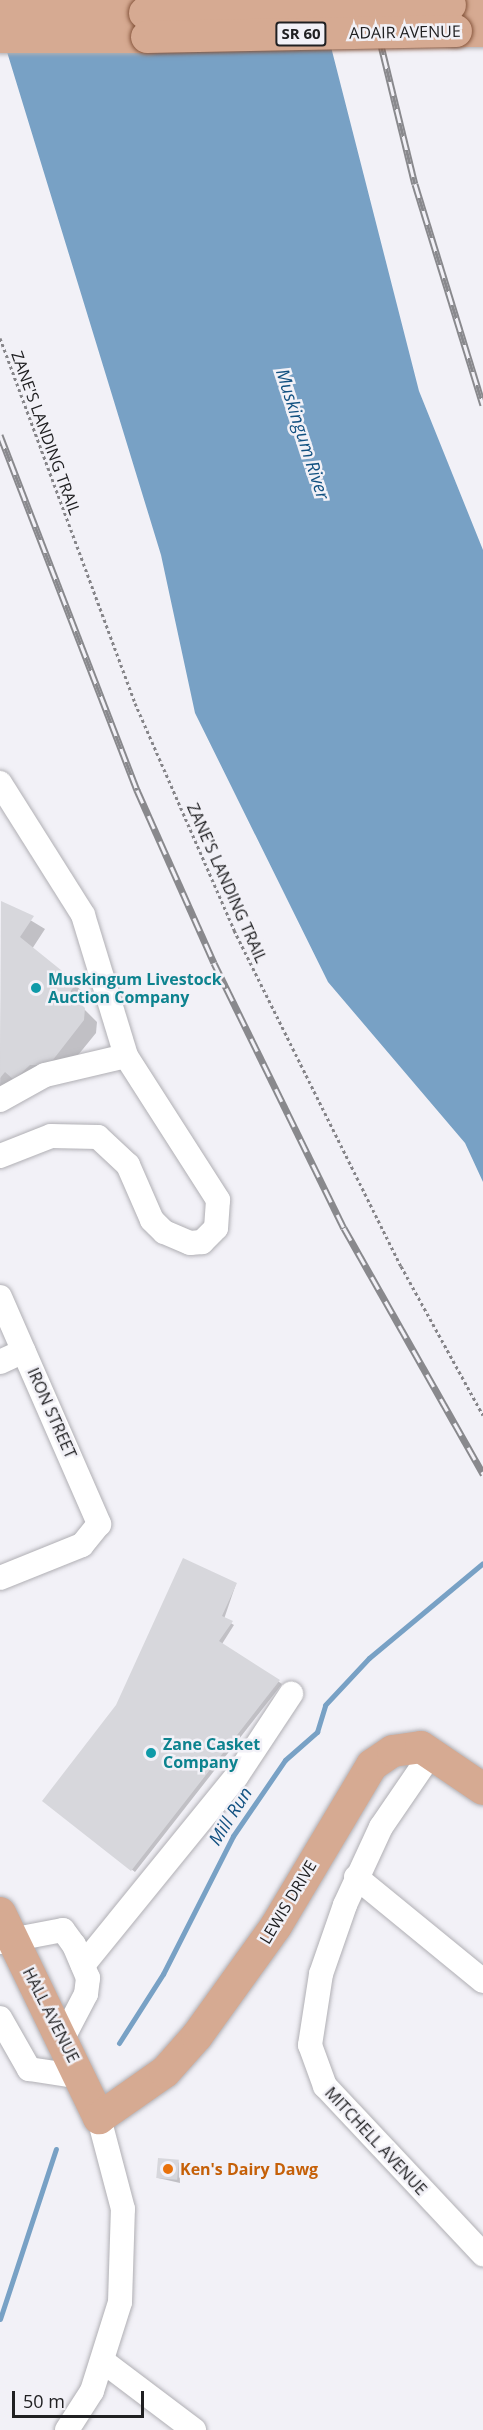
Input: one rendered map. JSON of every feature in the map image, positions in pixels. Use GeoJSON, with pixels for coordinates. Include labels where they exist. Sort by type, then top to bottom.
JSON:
{"type":"FeatureCollection","features":[{"type":"Feature","properties":{"kind":"main road","name":"ADAIR AVENUE"},"geometry":{"type":"LineString","coordinates":[[146,25],[463,22],[483,5]]}},
{"type":"Feature","properties":{"kind":"main road","name":"SR 60"},"geometry":{"type":"LineString","coordinates":[[0,13],[146,25]]}},
{"type":"Feature","properties":{"kind":"main road","name":"SR 60"},"geometry":{"type":"LineString","coordinates":[[0,37],[146,25]]}},
{"type":"Feature","properties":{"kind":"main road","name":"LEWIS DRIVE"},"geometry":{"type":"LineString","coordinates":[[99,2118],[165,2072],[197,2036],[276,1926],[372,1765],[407,1747],[433,1751]]}},
{"type":"Feature","properties":{"kind":"main road"},"geometry":{"type":"LineString","coordinates":[[433,1751],[483,1789]]}},
{"type":"Feature","properties":{"kind":"main road","name":"HALL AVENUE"},"geometry":{"type":"LineString","coordinates":[[4,1931],[63,2038],[99,2118]]}},
{"type":"Feature","properties":{"kind":"street"},"geometry":{"type":"LineString","coordinates":[[0,783],[83,915],[126,1056],[218,1200],[220,1213],[211,1237],[190,1243],[164,1232],[152,1220],[128,1165],[98,1137],[51,1136],[0,1156]]}},
{"type":"Feature","properties":{"kind":"street"},"geometry":{"type":"LineString","coordinates":[[1,1104],[45,1075],[126,1056]]}},
{"type":"Feature","properties":{"kind":"street","name":"IRON STREET"},"geometry":{"type":"LineString","coordinates":[[0,1297],[98,1515],[97,1531],[82,1545],[0,1578]]}},
{"type":"Feature","properties":{"kind":"street"},"geometry":{"type":"LineString","coordinates":[[0,1362],[24,1351]]}},
{"type":"Feature","properties":{"kind":"street"},"geometry":{"type":"LineString","coordinates":[[83,1965],[229,1786],[291,1694]]}},
{"type":"Feature","properties":{"kind":"street","name":"MITCHELL AVENUE"},"geometry":{"type":"LineString","coordinates":[[433,1751],[385,1820],[356,1877],[321,1974],[311,2025],[311,2059],[339,2102],[483,2254]]}},
{"type":"Feature","properties":{"kind":"street"},"geometry":{"type":"LineString","coordinates":[[356,1877],[483,1981]]}},
{"type":"Feature","properties":{"kind":"street"},"geometry":{"type":"LineString","coordinates":[[4,1931],[63,1930],[83,1965],[86,1994],[63,2038]]}},
{"type":"Feature","properties":{"kind":"street"},"geometry":{"type":"LineString","coordinates":[[0,2018],[29,2069],[82,2077]]}},
{"type":"Feature","properties":{"kind":"street"},"geometry":{"type":"LineString","coordinates":[[67,2430],[104,2362],[120,2302],[125,2232],[117,2173],[99,2118]]}},
{"type":"Feature","properties":{"kind":"street"},"geometry":{"type":"LineString","coordinates":[[104,2362],[194,2430]]}},
{"type":"Feature","properties":{"kind":"path","name":"ZANE'S LANDING TRAIL"},"geometry":{"type":"LineString","coordinates":[[0,338],[135,703],[234,930],[390,1245],[483,1414]]}},
{"type":"Feature","properties":{"kind":"water","name":"Muskingum River"},"geometry":{"type":"Polygon","coordinates":[[[319,0],[419,391],[483,550],[483,1182],[465,1143],[328,982],[195,713],[161,555],[0,29],[319,0]]]}},
{"type":"Feature","properties":{"kind":"building","name":"Muskingum Livestock Auction Company"},"geometry":{"type":"Polygon","coordinates":[[[1,901],[34,916],[20,937],[77,983],[69,993],[85,1008],[84,1020],[49,1065],[30,1065],[14,1080],[5,1072],[0,1078],[1,901]]]}},
{"type":"Feature","properties":{"kind":"building","name":"Zane Casket Company"},"geometry":{"type":"Polygon","coordinates":[[[183,1558],[237,1583],[222,1616],[233,1621],[219,1641],[280,1680],[131,1871],[42,1801],[116,1705],[183,1558]]]}},
{"type":"Feature","properties":{"kind":"building","name":"Ken's Dairy Dawg"},"geometry":{"type":"Polygon","coordinates":[[[158,2158],[179,2160],[177,2180],[156,2178],[158,2158]]]}},
{"type":"Feature","properties":{"kind":"waterway","name":"Mill Run"},"geometry":{"type":"LineString","coordinates":[[119,2043],[163,1974],[233,1836],[285,1760],[317,1732],[325,1705],[369,1658],[483,1563]]}},
{"type":"Feature","properties":{"kind":"waterway","name":"Mill Run"},"geometry":{"type":"LineString","coordinates":[[0,2319],[56,2149]]}},
{"type":"Feature","properties":{"kind":"railway"},"geometry":{"type":"LineString","coordinates":[[370,0],[415,184],[483,405]]}},
{"type":"Feature","properties":{"kind":"railway"},"geometry":{"type":"LineString","coordinates":[[0,435],[137,790],[214,963],[344,1228],[483,1474]]}},
{"type":"Feature","properties":{"kind":"place","name":"Muskingum Livestock Auction Company"},"geometry":{"type":"Point","coordinates":[36,988]}},
{"type":"Feature","properties":{"kind":"place","name":"Zane Casket Company"},"geometry":{"type":"Point","coordinates":[151,1753]}},
{"type":"Feature","properties":{"kind":"place","name":"Ken's Dairy Dawg"},"geometry":{"type":"Point","coordinates":[168,2169]}}]}
